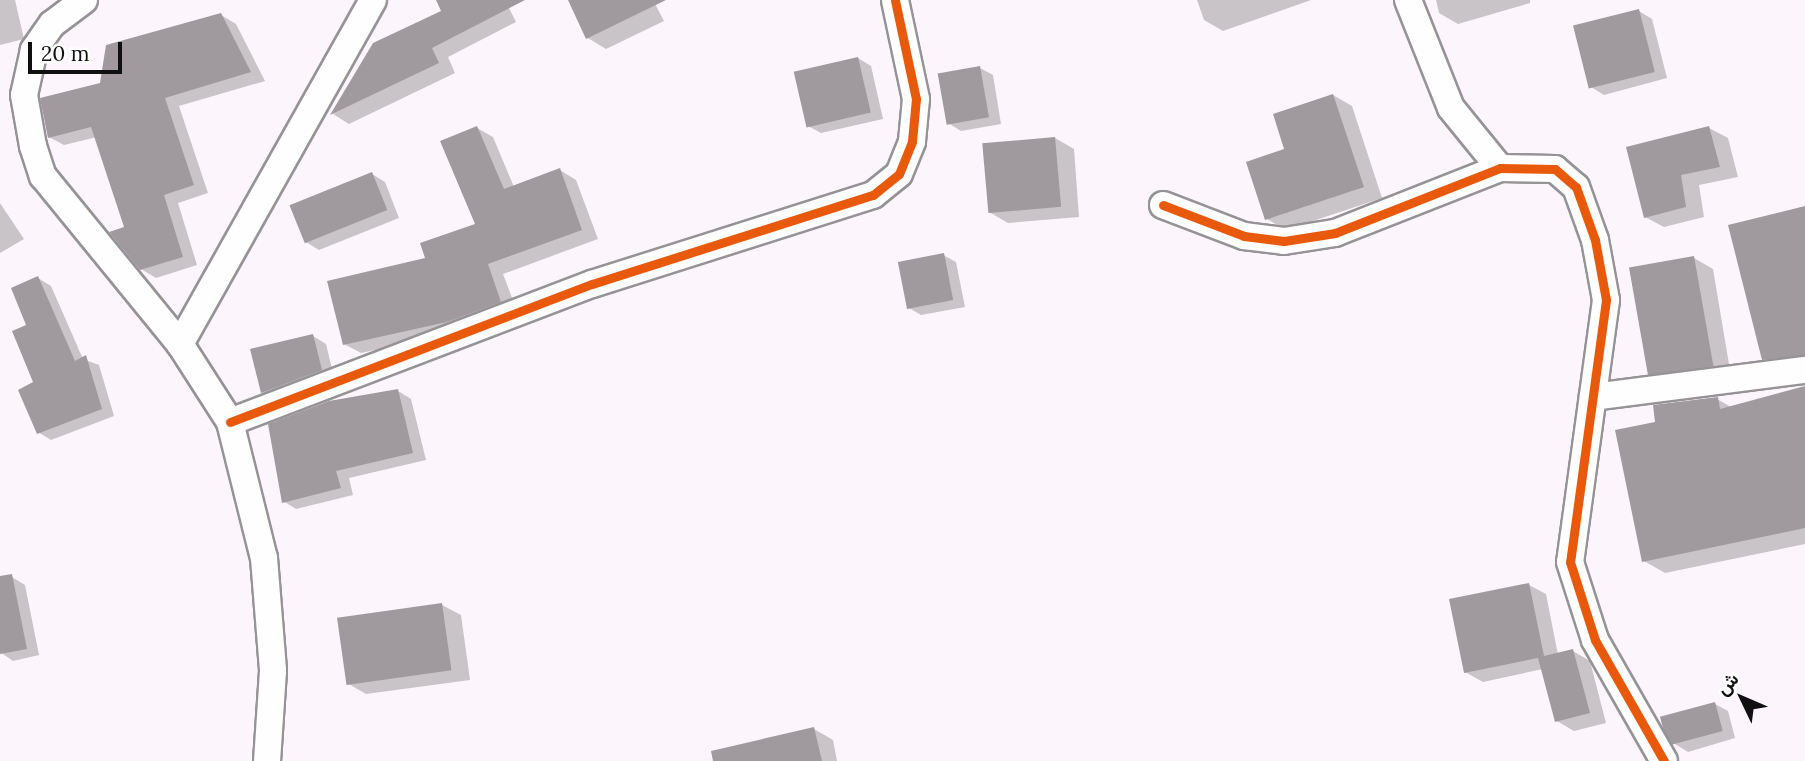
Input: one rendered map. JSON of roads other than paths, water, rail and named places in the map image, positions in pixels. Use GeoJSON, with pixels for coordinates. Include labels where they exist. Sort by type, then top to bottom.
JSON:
{"type":"FeatureCollection","features":[{"type":"Feature","properties":{"kind":"street"},"geometry":{"type":"LineString","coordinates":[[84,0],[52,24],[34,50],[24,95],[33,146],[43,176],[180,344],[230,422],[264,558],[273,671],[267,761]]}},
{"type":"Feature","properties":{"kind":"street"},"geometry":{"type":"LineString","coordinates":[[180,344],[373,0]]}},
{"type":"Feature","properties":{"kind":"street"},"geometry":{"type":"LineString","coordinates":[[230,422],[592,284],[873,195],[899,174],[912,141],[916,99],[895,0]]}},
{"type":"Feature","properties":{"kind":"street"},"geometry":{"type":"LineString","coordinates":[[1408,0],[1451,108],[1500,168]]}},
{"type":"Feature","properties":{"kind":"street"},"geometry":{"type":"LineString","coordinates":[[1163,205],[1244,236],[1283,241],[1335,233],[1500,168],[1555,169],[1576,187],[1595,240],[1606,300],[1570,562],[1595,640],[1664,761]]}},
{"type":"Feature","properties":{"kind":"street"},"geometry":{"type":"LineString","coordinates":[[1593,397],[1805,370]]}}]}
